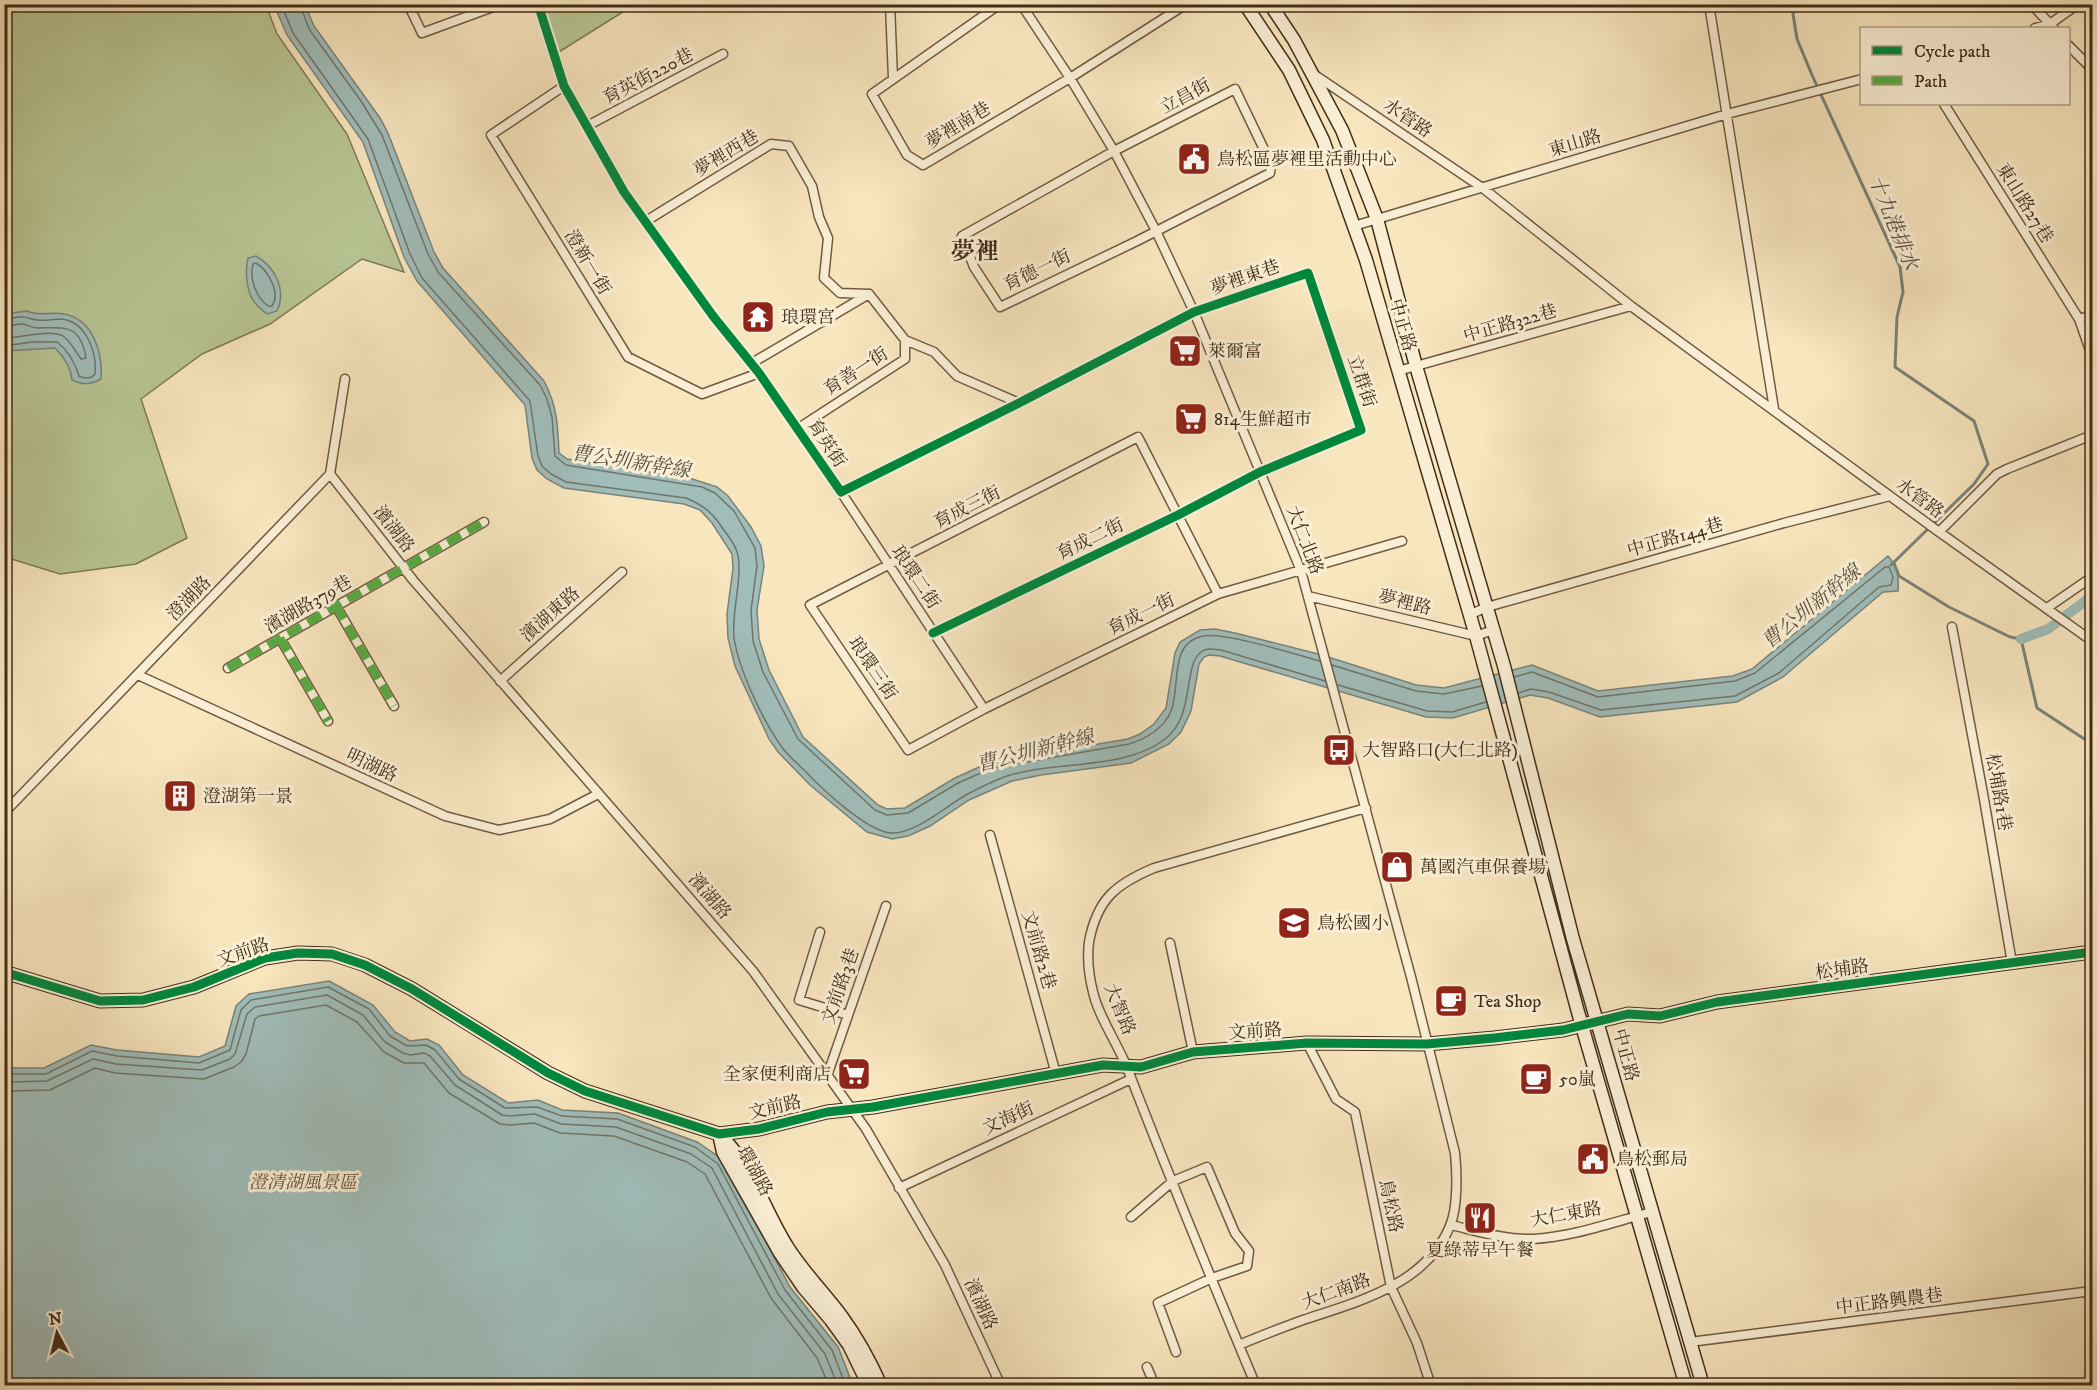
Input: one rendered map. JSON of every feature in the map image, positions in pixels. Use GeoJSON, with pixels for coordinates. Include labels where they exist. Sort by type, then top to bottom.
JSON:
{"type":"FeatureCollection","features":[{"type":"Feature","properties":{"kind":"main road","name":"中正路"},"geometry":{"type":"LineString","coordinates":[[1245,4],[1289,70],[1323,140],[1366,260],[1476,636],[1582,1025],[1686,1386]]}},
{"type":"Feature","properties":{"kind":"main road","name":"中正路"},"geometry":{"type":"LineString","coordinates":[[1270,4],[1314,74],[1342,130],[1377,219],[1416,366],[1504,666],[1573,939],[1703,1386]]}},
{"type":"Feature","properties":{"kind":"main road","name":"文前路"},"geometry":{"type":"LineString","coordinates":[[4,972],[100,1001],[143,1000],[194,987],[265,958],[298,952],[332,954],[365,965],[412,989],[548,1073],[585,1091],[719,1134],[759,1130],[827,1112],[1103,1065],[1141,1067],[1193,1052],[1307,1044],[1427,1044],[1540,1033],[1598,1021]]}},
{"type":"Feature","properties":{"kind":"main road","name":"松埔路"},"geometry":{"type":"LineString","coordinates":[[1598,1021],[1628,1014],[1660,1016],[1717,1002],[2092,952]]}},
{"type":"Feature","properties":{"kind":"main road","name":"環湖路"},"geometry":{"type":"LineString","coordinates":[[719,1134],[723,1152],[780,1253],[803,1287],[849,1345],[869,1386]]}},
{"type":"Feature","properties":{"kind":"main road","name":"環湖路"},"geometry":{"type":"LineString","coordinates":[[719,1134],[737,1153],[787,1247],[841,1316],[862,1347],[881,1386]]}},
{"type":"Feature","properties":{"kind":"street"},"geometry":{"type":"LineString","coordinates":[[408,4],[422,33],[501,4]]}},
{"type":"Feature","properties":{"kind":"street","name":"育英街"},"geometry":{"type":"LineString","coordinates":[[538,4],[564,86],[624,192],[714,316],[752,363],[841,492],[1019,404],[1194,312]]}},
{"type":"Feature","properties":{"kind":"street"},"geometry":{"type":"LineString","coordinates":[[890,4],[893,79]]}},
{"type":"Feature","properties":{"kind":"street","name":"夢裡南巷"},"geometry":{"type":"LineString","coordinates":[[999,4],[872,94],[906,155],[923,165],[1070,78]]}},
{"type":"Feature","properties":{"kind":"street","name":"大仁北路"},"geometry":{"type":"LineString","coordinates":[[1021,4],[1070,78],[1114,152],[1156,231],[1194,312],[1301,572],[1412,977],[1427,1044]]}},
{"type":"Feature","properties":{"kind":"street"},"geometry":{"type":"LineString","coordinates":[[1070,78],[1180,8],[1177,4]]}},
{"type":"Feature","properties":{"kind":"street"},"geometry":{"type":"LineString","coordinates":[[1709,4],[1774,409]]}},
{"type":"Feature","properties":{"kind":"street"},"geometry":{"type":"LineString","coordinates":[[2031,4],[2052,26],[2078,4]]}},
{"type":"Feature","properties":{"kind":"street"},"geometry":{"type":"LineString","coordinates":[[2070,47],[2092,69]]}},
{"type":"Feature","properties":{"kind":"street","name":"育英街220巷"},"geometry":{"type":"LineString","coordinates":[[587,126],[723,54]]}},
{"type":"Feature","properties":{"kind":"street","name":"水管路"},"geometry":{"type":"LineString","coordinates":[[1314,74],[1484,189],[1631,306],[2092,641]]}},
{"type":"Feature","properties":{"kind":"street","name":"東山路"},"geometry":{"type":"LineString","coordinates":[[1354,226],[1484,189],[1727,114],[1860,80]]}},
{"type":"Feature","properties":{"kind":"street","name":"澄新一街"},"geometry":{"type":"LineString","coordinates":[[564,86],[491,135],[628,357],[702,394],[759,373]]}},
{"type":"Feature","properties":{"kind":"street","name":"立昌街"},"geometry":{"type":"LineString","coordinates":[[1114,152],[1234,89],[1271,164],[1270,173],[1156,231]]}},
{"type":"Feature","properties":{"kind":"street","name":"東山路27巷"},"geometry":{"type":"LineString","coordinates":[[1945,105],[2079,319],[2092,356]]}},
{"type":"Feature","properties":{"kind":"street","name":"夢裡西巷"},"geometry":{"type":"LineString","coordinates":[[646,221],[771,144],[789,146],[812,186],[819,217],[828,238],[824,278],[840,293],[869,294]]}},
{"type":"Feature","properties":{"kind":"street","name":"育德一街"},"geometry":{"type":"LineString","coordinates":[[1114,152],[962,236],[974,267],[1000,307],[1156,231]]}},
{"type":"Feature","properties":{"kind":"street","name":"夢裡東巷"},"geometry":{"type":"LineString","coordinates":[[1194,312],[1308,273]]}},
{"type":"Feature","properties":{"kind":"street","name":"立群街"},"geometry":{"type":"LineString","coordinates":[[1260,472],[1361,430],[1308,273]]}},
{"type":"Feature","properties":{"kind":"street"},"geometry":{"type":"LineString","coordinates":[[752,363],[869,294]]}},
{"type":"Feature","properties":{"kind":"street","name":"育善一街"},"geometry":{"type":"LineString","coordinates":[[797,429],[905,359],[905,340],[869,294]]}},
{"type":"Feature","properties":{"kind":"street","name":"中正路322巷"},"geometry":{"type":"LineString","coordinates":[[1398,371],[1631,306]]}},
{"type":"Feature","properties":{"kind":"street"},"geometry":{"type":"LineString","coordinates":[[2079,319],[2092,315]]}},
{"type":"Feature","properties":{"kind":"street"},"geometry":{"type":"LineString","coordinates":[[905,340],[934,352],[957,376],[1019,404]]}},
{"type":"Feature","properties":{"kind":"street"},"geometry":{"type":"LineString","coordinates":[[330,474],[345,379]]}},
{"type":"Feature","properties":{"kind":"street"},"geometry":{"type":"LineString","coordinates":[[1937,530],[1996,474],[2092,435]]}},
{"type":"Feature","properties":{"kind":"street","name":"育成三街"},"geometry":{"type":"LineString","coordinates":[[810,605],[1138,437],[1178,514]]}},
{"type":"Feature","properties":{"kind":"street","name":"育成二街"},"geometry":{"type":"LineString","coordinates":[[933,633],[1260,472]]}},
{"type":"Feature","properties":{"kind":"street","name":"濱湖路"},"geometry":{"type":"LineString","coordinates":[[330,474],[404,568],[500,681],[753,971],[866,1129],[945,1265],[1001,1386]]}},
{"type":"Feature","properties":{"kind":"street","name":"澄湖路"},"geometry":{"type":"LineString","coordinates":[[4,813],[330,474]]}},
{"type":"Feature","properties":{"kind":"street","name":"琅環二街"},"geometry":{"type":"LineString","coordinates":[[841,492],[984,709]]}},
{"type":"Feature","properties":{"kind":"street","name":"中正路144巷"},"geometry":{"type":"LineString","coordinates":[[1469,615],[1486,607],[1773,526],[1890,496]]}},
{"type":"Feature","properties":{"kind":"street"},"geometry":{"type":"LineString","coordinates":[[1178,514],[1218,594]]}},
{"type":"Feature","properties":{"kind":"street","name":"濱湖路379巷"},"geometry":{"type":"LineString","coordinates":[[228,668],[484,522]]}},
{"type":"Feature","properties":{"kind":"street","name":"育成一街"},"geometry":{"type":"LineString","coordinates":[[908,750],[984,709],[1218,594],[1301,572],[1402,541]]}},
{"type":"Feature","properties":{"kind":"street","name":"濱湖東路"},"geometry":{"type":"LineString","coordinates":[[500,681],[622,572]]}},
{"type":"Feature","properties":{"kind":"street"},"geometry":{"type":"LineString","coordinates":[[2050,610],[2092,577]]}},
{"type":"Feature","properties":{"kind":"street","name":"夢裡路"},"geometry":{"type":"LineString","coordinates":[[1308,596],[1476,636]]}},
{"type":"Feature","properties":{"kind":"street","name":"琅環三街"},"geometry":{"type":"LineString","coordinates":[[810,605],[908,750]]}},
{"type":"Feature","properties":{"kind":"street"},"geometry":{"type":"LineString","coordinates":[[336,606],[394,706]]}},
{"type":"Feature","properties":{"kind":"street","name":"松埔路1巷"},"geometry":{"type":"LineString","coordinates":[[1952,627],[2012,963]]}},
{"type":"Feature","properties":{"kind":"street"},"geometry":{"type":"LineString","coordinates":[[1476,636],[1493,630]]}},
{"type":"Feature","properties":{"kind":"street"},"geometry":{"type":"LineString","coordinates":[[280,638],[328,721]]}},
{"type":"Feature","properties":{"kind":"street","name":"明湖路"},"geometry":{"type":"LineString","coordinates":[[138,675],[445,816],[499,830],[550,819],[598,794]]}},
{"type":"Feature","properties":{"kind":"street","name":"大智路"},"geometry":{"type":"LineString","coordinates":[[1256,1386],[1127,1067],[1093,994],[1089,968],[1089,943],[1097,915],[1105,899],[1129,879],[1154,868],[1366,808]]}},
{"type":"Feature","properties":{"kind":"street","name":"文前路2巷"},"geometry":{"type":"LineString","coordinates":[[990,836],[1056,1074]]}},
{"type":"Feature","properties":{"kind":"street","name":"文前路3巷"},"geometry":{"type":"LineString","coordinates":[[826,1076],[886,906]]}},
{"type":"Feature","properties":{"kind":"street"},"geometry":{"type":"LineString","coordinates":[[820,932],[799,999],[848,1015]]}},
{"type":"Feature","properties":{"kind":"street"},"geometry":{"type":"LineString","coordinates":[[1170,943],[1193,1052]]}},
{"type":"Feature","properties":{"kind":"street","name":"鳥松路"},"geometry":{"type":"LineString","coordinates":[[1307,1044],[1336,1099],[1355,1112],[1391,1287],[1417,1342],[1431,1386]]}},
{"type":"Feature","properties":{"kind":"street","name":"大仁南路"},"geometry":{"type":"LineString","coordinates":[[1239,1345],[1276,1329],[1378,1294],[1420,1267],[1440,1244],[1450,1225],[1457,1178],[1455,1153],[1427,1044]]}},
{"type":"Feature","properties":{"kind":"street","name":"文海街"},"geometry":{"type":"LineString","coordinates":[[899,1188],[1131,1079]]}},
{"type":"Feature","properties":{"kind":"street"},"geometry":{"type":"LineString","coordinates":[[1131,1217],[1173,1181],[1207,1167],[1235,1233],[1249,1251],[1247,1266],[1212,1278],[1158,1303],[1176,1352]]}},
{"type":"Feature","properties":{"kind":"street","name":"大仁東路"},"geometry":{"type":"LineString","coordinates":[[1450,1225],[1504,1237],[1532,1239],[1560,1236],[1652,1212]]}},
{"type":"Feature","properties":{"kind":"street","name":"中正路興農巷"},"geometry":{"type":"LineString","coordinates":[[1690,1342],[2092,1291]]}},
{"type":"Feature","properties":{"kind":"street"},"geometry":{"type":"LineString","coordinates":[[1147,1367],[1155,1386]]}},
{"type":"Feature","properties":{"kind":"green space"},"geometry":{"type":"Polygon","coordinates":[[[538,4],[634,5],[554,55],[538,4]]]}},
{"type":"Feature","properties":{"kind":"green space"},"geometry":{"type":"Polygon","coordinates":[[[4,5],[266,5],[277,34],[347,134],[404,272],[362,259],[270,324],[202,354],[141,399],[187,538],[136,564],[60,574],[5,557],[4,5]]]}},
{"type":"Feature","properties":{"kind":"water"},"geometry":{"type":"Polygon","coordinates":[[[274,5],[305,5],[314,26],[380,118],[388,133],[434,252],[443,268],[544,381],[554,407],[559,453],[567,459],[689,478],[717,487],[728,496],[751,527],[761,546],[764,566],[757,610],[759,639],[769,670],[803,737],[878,805],[887,809],[905,808],[955,778],[990,762],[1128,739],[1140,734],[1154,724],[1166,708],[1175,653],[1180,642],[1200,630],[1215,629],[1235,633],[1322,655],[1416,685],[1444,688],[1532,665],[1598,691],[1733,676],[1752,669],[1888,556],[1897,572],[1898,591],[1883,592],[1783,677],[1737,702],[1600,717],[1548,698],[1530,695],[1453,718],[1426,717],[1220,656],[1209,655],[1204,657],[1199,664],[1191,711],[1181,732],[1169,744],[1131,763],[1012,781],[969,800],[930,826],[908,836],[892,839],[867,832],[810,785],[778,752],[769,739],[735,666],[728,638],[727,614],[733,568],[732,554],[712,523],[700,510],[684,504],[564,488],[547,479],[537,470],[532,458],[525,405],[417,281],[404,257],[363,142],[287,35],[274,5]]]}},
{"type":"Feature","properties":{"kind":"water"},"geometry":{"type":"Polygon","coordinates":[[[256,256],[269,266],[280,287],[280,303],[277,311],[267,314],[258,307],[248,288],[248,258],[256,256]]]}},
{"type":"Feature","properties":{"kind":"water"},"geometry":{"type":"Polygon","coordinates":[[[27,311],[36,314],[64,314],[82,323],[89,330],[98,348],[101,379],[86,384],[72,380],[66,362],[55,348],[5,351],[5,314],[27,311]]]}},
{"type":"Feature","properties":{"kind":"water","name":"澄清湖風景區"},"geometry":{"type":"Polygon","coordinates":[[[329,981],[373,1005],[395,1032],[410,1041],[427,1039],[439,1045],[463,1075],[508,1103],[538,1100],[562,1110],[618,1113],[697,1142],[722,1159],[790,1287],[838,1347],[853,1385],[5,1385],[4,1066],[44,1068],[91,1045],[117,1050],[199,1057],[225,1046],[236,1006],[249,994],[329,981]]]}},
{"type":"Feature","properties":{"kind":"waterway","name":"十九港排水"},"geometry":{"type":"LineString","coordinates":[[1796,4],[1793,14],[1797,39],[1900,267],[1903,292],[1897,317],[1895,367],[1974,421],[1988,464],[1974,484],[1891,565]]}},
{"type":"Feature","properties":{"kind":"waterway"},"geometry":{"type":"LineString","coordinates":[[1894,563],[1899,576],[1949,607],[2010,637],[2021,639],[2037,708],[2092,744]]}},
{"type":"Feature","properties":{"kind":"waterway","name":"曹公圳新幹線"},"geometry":{"type":"LineString","coordinates":[[2021,639],[2048,629],[2092,596]]}},
{"type":"Feature","properties":{"kind":"marked path"},"geometry":{"type":"LineString","coordinates":[[228,668],[484,522]]}},
{"type":"Feature","properties":{"kind":"marked path"},"geometry":{"type":"LineString","coordinates":[[336,606],[394,706]]}},
{"type":"Feature","properties":{"kind":"marked path"},"geometry":{"type":"LineString","coordinates":[[280,638],[328,721]]}},
{"type":"Feature","properties":{"kind":"cycle path"},"geometry":{"type":"LineString","coordinates":[[538,4],[564,86],[624,192],[713,316],[759,373],[841,492],[1194,312],[1308,273],[1361,430],[1260,472],[1178,515],[933,633]]}},
{"type":"Feature","properties":{"kind":"cycle path"},"geometry":{"type":"LineString","coordinates":[[4,972],[100,1001],[143,1000],[194,987],[265,958],[298,953],[332,954],[365,965],[412,989],[548,1073],[585,1091],[719,1134],[759,1129],[827,1112],[873,1107],[1103,1065],[1141,1067],[1193,1052],[1307,1043],[1427,1044],[1494,1038],[1563,1030],[1628,1014],[1660,1016],[1717,1002],[2092,952]]}},
{"type":"Feature","properties":{"kind":"place","name":"鳥松區夢裡里活動中心"},"geometry":{"type":"Point","coordinates":[1194,159]}},
{"type":"Feature","properties":{"kind":"place","name":"琅環宮"},"geometry":{"type":"Point","coordinates":[758,317]}},
{"type":"Feature","properties":{"kind":"place","name":"萊爾富"},"geometry":{"type":"Point","coordinates":[1185,351]}},
{"type":"Feature","properties":{"kind":"place","name":"814生鮮超市"},"geometry":{"type":"Point","coordinates":[1191,419]}},
{"type":"Feature","properties":{"kind":"place","name":"大智路口(大仁北路)"},"geometry":{"type":"Point","coordinates":[1339,750]}},
{"type":"Feature","properties":{"kind":"place","name":"澄湖第一景"},"geometry":{"type":"Point","coordinates":[180,796]}},
{"type":"Feature","properties":{"kind":"place","name":"萬國汽車保養場"},"geometry":{"type":"Point","coordinates":[1397,867]}},
{"type":"Feature","properties":{"kind":"place","name":"鳥松國小"},"geometry":{"type":"Point","coordinates":[1294,923]}},
{"type":"Feature","properties":{"kind":"place","name":"Tea Shop"},"geometry":{"type":"Point","coordinates":[1451,1001]}},
{"type":"Feature","properties":{"kind":"place","name":"全家便利商店"},"geometry":{"type":"Point","coordinates":[854,1074]}},
{"type":"Feature","properties":{"kind":"place","name":"50嵐"},"geometry":{"type":"Point","coordinates":[1536,1079]}},
{"type":"Feature","properties":{"kind":"place","name":"鳥松郵局"},"geometry":{"type":"Point","coordinates":[1593,1159]}},
{"type":"Feature","properties":{"kind":"place","name":"夏綠蒂早午餐"},"geometry":{"type":"Point","coordinates":[1480,1218]}},
{"type":"Feature","properties":{"kind":"district","name":"夢裡"},"geometry":{"type":"Point","coordinates":[975,251]}}]}
